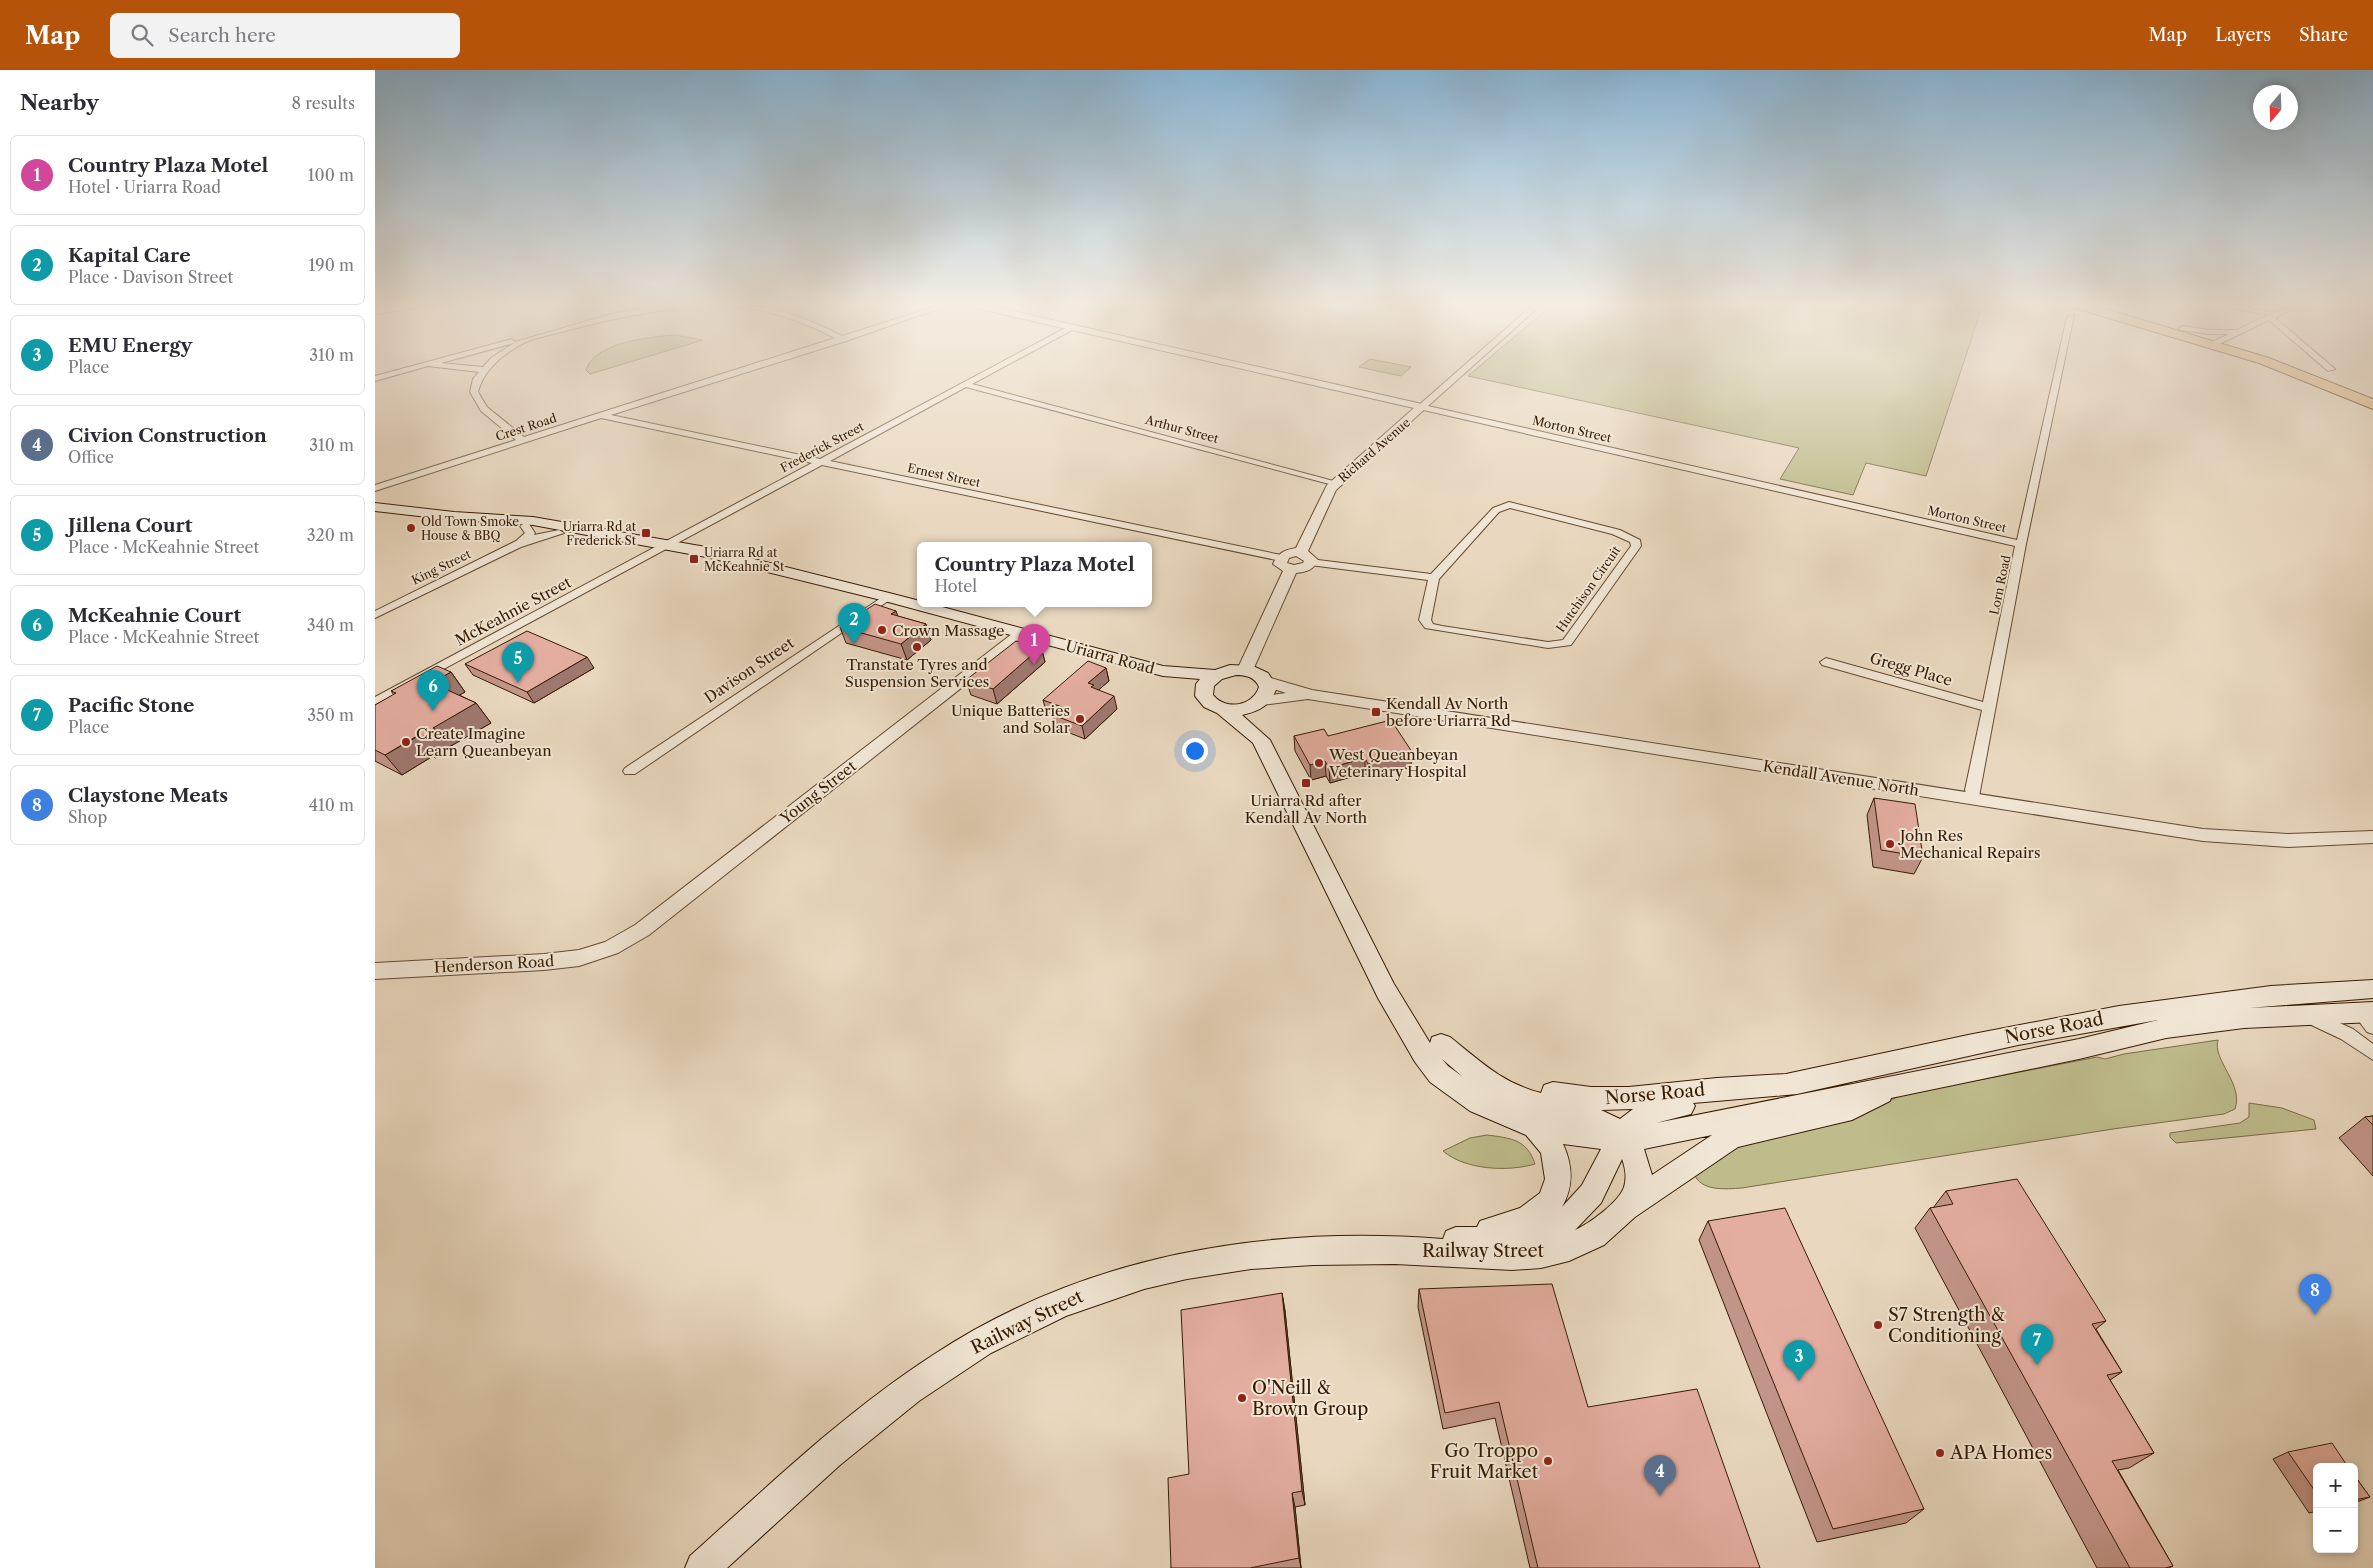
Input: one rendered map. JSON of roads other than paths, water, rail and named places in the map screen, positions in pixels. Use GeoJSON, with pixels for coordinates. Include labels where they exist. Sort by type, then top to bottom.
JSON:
{"type":"FeatureCollection","features":[{"type":"Feature","properties":{"kind":"highway"},"geometry":{"type":"LineString","coordinates":[[2303,374],[2373,405]]}},
{"type":"Feature","properties":{"kind":"highway"},"geometry":{"type":"LineString","coordinates":[[2321,374],[2373,396]]}},
{"type":"Feature","properties":{"kind":"main road","name":"Uriarra Road"},"geometry":{"type":"LineString","coordinates":[[375,507],[454,516]]}},
{"type":"Feature","properties":{"kind":"main road","name":"Uriarra Road"},"geometry":{"type":"LineString","coordinates":[[375,515],[454,516],[533,521],[728,557],[917,605]]}},
{"type":"Feature","properties":{"kind":"main road","name":"Uriarra Road"},"geometry":{"type":"LineString","coordinates":[[490,518],[559,533],[657,545]]}},
{"type":"Feature","properties":{"kind":"main road","name":"Uriarra Road"},"geometry":{"type":"LineString","coordinates":[[924,607],[1163,672],[1203,692]]}},
{"type":"Feature","properties":{"kind":"main road"},"geometry":{"type":"LineString","coordinates":[[1223,709],[1243,709],[1261,701],[1268,691],[1267,682],[1259,674],[1245,670],[1230,670],[1216,675],[1205,684],[1203,692],[1209,702],[1223,709],[1261,740],[1391,999]]}},
{"type":"Feature","properties":{"kind":"main road","name":"Uriarra Road"},"geometry":{"type":"LineString","coordinates":[[1163,672],[1216,675]]}},
{"type":"Feature","properties":{"kind":"main road"},"geometry":{"type":"LineString","coordinates":[[1261,701],[1261,740]]}},
{"type":"Feature","properties":{"kind":"main road","name":"Norse Road"},"geometry":{"type":"LineString","coordinates":[[1391,999],[1441,1044],[1479,1068],[1511,1082],[1541,1091],[1583,1099],[1624,1100],[1731,1087],[1794,1083],[1967,1045],[2156,1010],[2226,1000],[2373,989]]}},
{"type":"Feature","properties":{"kind":"main road"},"geometry":{"type":"LineString","coordinates":[[2348,990],[2370,1015]]}},
{"type":"Feature","properties":{"kind":"main road","name":"Norse Road"},"geometry":{"type":"LineString","coordinates":[[1391,999],[1424,1055],[1439,1074],[1479,1103],[1535,1127],[1578,1136],[1621,1138],[1683,1130],[2079,1049],[2166,1028],[2244,1018],[2304,1014],[2370,1015]]}},
{"type":"Feature","properties":{"kind":"main road","name":"Railway Street"},"geometry":{"type":"LineString","coordinates":[[702,1568],[827,1455],[909,1388],[991,1336],[1089,1292],[1193,1263],[1279,1251],[1395,1250],[1523,1256],[1545,1254],[1568,1248],[1588,1239],[1606,1227],[1623,1210],[1637,1191],[1639,1176],[1635,1153],[1621,1138],[1598,1119],[1534,1103],[1505,1092],[1490,1083],[1441,1044]]}},
{"type":"Feature","properties":{"kind":"main road","name":"Railway Street"},"geometry":{"type":"LineString","coordinates":[[1449,1241],[1515,1238],[1545,1231],[1559,1225],[1587,1201],[1621,1138],[1641,1118],[1657,1111],[1794,1083]]}},
{"type":"Feature","properties":{"kind":"main road"},"geometry":{"type":"LineString","coordinates":[[1623,1210],[1729,1138],[1746,1132],[1852,1109],[1891,1086]]}},
{"type":"Feature","properties":{"kind":"main road","name":"Railway Street"},"geometry":{"type":"LineString","coordinates":[[1395,1250],[1449,1241],[1525,1220],[1546,1208],[1557,1188],[1557,1162],[1551,1145],[1535,1127]]}},
{"type":"Feature","properties":{"kind":"street"},"geometry":{"type":"LineString","coordinates":[[375,379],[393,374]]}},
{"type":"Feature","properties":{"kind":"street"},"geometry":{"type":"LineString","coordinates":[[470,374],[476,381]]}},
{"type":"Feature","properties":{"kind":"street"},"geometry":{"type":"LineString","coordinates":[[482,374],[476,381],[474,392],[479,404],[523,441]]}},
{"type":"Feature","properties":{"kind":"street","name":"Crest Road"},"geometry":{"type":"LineString","coordinates":[[375,490],[732,374]]}},
{"type":"Feature","properties":{"kind":"street","name":"Frederick Street"},"geometry":{"type":"LineString","coordinates":[[657,545],[821,462],[983,374]]}},
{"type":"Feature","properties":{"kind":"street","name":"Morton Street"},"geometry":{"type":"LineString","coordinates":[[1277,374],[2021,544]]}},
{"type":"Feature","properties":{"kind":"street","name":"Richard Avenue"},"geometry":{"type":"LineString","coordinates":[[1300,553],[1331,488],[1459,374]]}},
{"type":"Feature","properties":{"kind":"street","name":"Lorn Road"},"geometry":{"type":"LineString","coordinates":[[1973,799],[1972,790],[1987,707],[2058,374]]}},
{"type":"Feature","properties":{"kind":"street","name":"Arthur Street"},"geometry":{"type":"LineString","coordinates":[[964,384],[1336,483]]}},
{"type":"Feature","properties":{"kind":"street","name":"Ernest Street"},"geometry":{"type":"LineString","coordinates":[[602,416],[1281,558]]}},
{"type":"Feature","properties":{"kind":"street","name":"Hutchison Circuit"},"geometry":{"type":"LineString","coordinates":[[1503,506],[1525,508],[1616,532],[1630,536],[1636,543],[1573,638],[1562,645],[1548,645],[1429,626],[1425,617],[1435,578],[1496,510],[1503,506]]}},
{"type":"Feature","properties":{"kind":"street"},"geometry":{"type":"LineString","coordinates":[[518,544],[529,535],[529,530],[525,526]]}},
{"type":"Feature","properties":{"kind":"street","name":"King Street"},"geometry":{"type":"LineString","coordinates":[[375,614],[518,544],[546,534],[559,533]]}},
{"type":"Feature","properties":{"kind":"street","name":"McKeahnie Street"},"geometry":{"type":"LineString","coordinates":[[375,702],[657,545]]}},
{"type":"Feature","properties":{"kind":"street"},"geometry":{"type":"LineString","coordinates":[[1291,553],[1307,555],[1310,562],[1305,567],[1291,569],[1280,564],[1281,558],[1291,553]]}},
{"type":"Feature","properties":{"kind":"street"},"geometry":{"type":"LineString","coordinates":[[1310,562],[1435,578]]}},
{"type":"Feature","properties":{"kind":"street"},"geometry":{"type":"LineString","coordinates":[[1245,670],[1291,569]]}},
{"type":"Feature","properties":{"kind":"street","name":"Davison Street"},"geometry":{"type":"LineString","coordinates":[[630,771],[887,597]]}},
{"type":"Feature","properties":{"kind":"street","name":"Young Street"},"geometry":{"type":"LineString","coordinates":[[611,948],[642,930],[1022,633]]}},
{"type":"Feature","properties":{"kind":"street","name":"Gregg Place"},"geometry":{"type":"LineString","coordinates":[[1826,662],[1987,707]]}},
{"type":"Feature","properties":{"kind":"street","name":"Kendall Avenue North"},"geometry":{"type":"LineString","coordinates":[[1267,682],[1310,695],[2249,841],[2285,842],[2373,837]]}},
{"type":"Feature","properties":{"kind":"street","name":"Kendall Avenue North"},"geometry":{"type":"LineString","coordinates":[[1261,701],[1310,695]]}},
{"type":"Feature","properties":{"kind":"street","name":"Henderson Road"},"geometry":{"type":"LineString","coordinates":[[375,971],[554,961],[579,958],[611,948]]}},
{"type":"Feature","properties":{"kind":"street"},"geometry":{"type":"LineString","coordinates":[[2304,1014],[2347,1034],[2373,1052]]}},
{"type":"Feature","properties":{"kind":"place","name":"Old Town Smoke House & BBQ"},"geometry":{"type":"Point","coordinates":[411,528]}},
{"type":"Feature","properties":{"kind":"place","name":"Uriarra Rd at Frederick St"},"geometry":{"type":"Point","coordinates":[646,533]}},
{"type":"Feature","properties":{"kind":"place","name":"Uriarra Rd at McKeahnie St"},"geometry":{"type":"Point","coordinates":[694,559]}},
{"type":"Feature","properties":{"kind":"place","name":"Crown Massage"},"geometry":{"type":"Point","coordinates":[882,630]}},
{"type":"Feature","properties":{"kind":"place","name":"Kapital Care"},"geometry":{"type":"Point","coordinates":[854,644]}},
{"type":"Feature","properties":{"kind":"place","name":"Transtate Tyres and Suspension Services"},"geometry":{"type":"Point","coordinates":[917,647]}},
{"type":"Feature","properties":{"kind":"place","name":"Country Plaza Motel"},"geometry":{"type":"Point","coordinates":[1034,665]}},
{"type":"Feature","properties":{"kind":"place","name":"Jillena Court"},"geometry":{"type":"Point","coordinates":[518,683]}},
{"type":"Feature","properties":{"kind":"place","name":"McKeahnie Court"},"geometry":{"type":"Point","coordinates":[433,711]}},
{"type":"Feature","properties":{"kind":"place","name":"Kendall Av North before Uriarra Rd"},"geometry":{"type":"Point","coordinates":[1376,712]}},
{"type":"Feature","properties":{"kind":"place","name":"Unique Batteries and Solar"},"geometry":{"type":"Point","coordinates":[1080,719]}},
{"type":"Feature","properties":{"kind":"place","name":"Create Imagine Learn Queanbeyan"},"geometry":{"type":"Point","coordinates":[406,742]}},
{"type":"Feature","properties":{"kind":"place","name":"West Queanbeyan Veterinary Hospital"},"geometry":{"type":"Point","coordinates":[1319,763]}},
{"type":"Feature","properties":{"kind":"place","name":"Uriarra Rd after Kendall Av North"},"geometry":{"type":"Point","coordinates":[1306,783]}},
{"type":"Feature","properties":{"kind":"place","name":"John Res Mechanical Repairs"},"geometry":{"type":"Point","coordinates":[1890,844]}},
{"type":"Feature","properties":{"kind":"place","name":"Claystone Meats"},"geometry":{"type":"Point","coordinates":[2315,1315]}},
{"type":"Feature","properties":{"kind":"place","name":"S7 Strength & Conditioning"},"geometry":{"type":"Point","coordinates":[1878,1325]}},
{"type":"Feature","properties":{"kind":"place","name":"Pacific Stone"},"geometry":{"type":"Point","coordinates":[2037,1365]}},
{"type":"Feature","properties":{"kind":"place","name":"EMU Energy"},"geometry":{"type":"Point","coordinates":[1799,1381]}},
{"type":"Feature","properties":{"kind":"place","name":"O'Neill & Brown Group"},"geometry":{"type":"Point","coordinates":[1242,1398]}},
{"type":"Feature","properties":{"kind":"place","name":"APA Homes"},"geometry":{"type":"Point","coordinates":[1940,1453]}},
{"type":"Feature","properties":{"kind":"place","name":"Go Troppo Fruit Market"},"geometry":{"type":"Point","coordinates":[1548,1461]}},
{"type":"Feature","properties":{"kind":"place","name":"Civion Construction"},"geometry":{"type":"Point","coordinates":[1660,1496]}}]}
